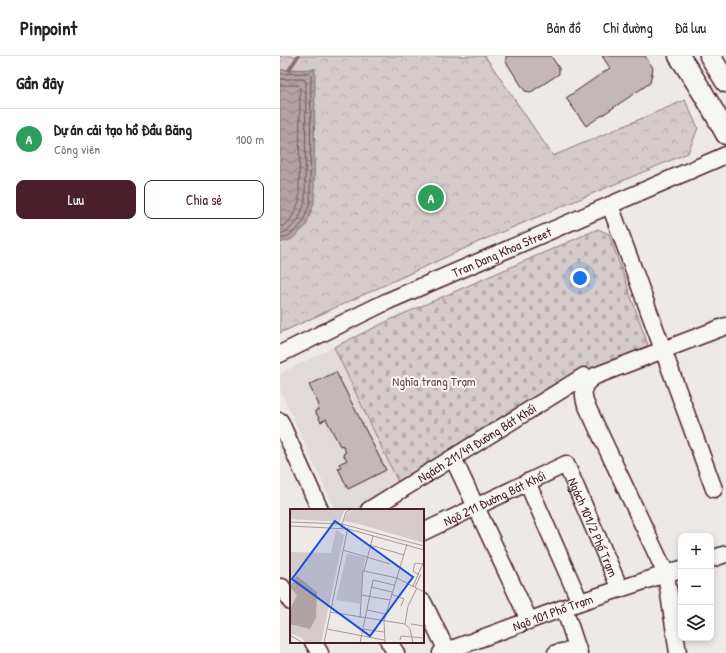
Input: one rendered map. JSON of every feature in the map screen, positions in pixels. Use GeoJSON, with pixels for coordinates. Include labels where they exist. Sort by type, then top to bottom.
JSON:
{"type":"FeatureCollection","features":[{"type":"Feature","properties":{"kind":"main road"},"geometry":{"type":"LineString","coordinates":[[679,56],[697,84],[721,112],[726,134]]}},
{"type":"Feature","properties":{"kind":"main road"},"geometry":{"type":"LineString","coordinates":[[710,56],[726,82]]}},
{"type":"Feature","properties":{"kind":"street","name":"Tran Dang Khoa Street"},"geometry":{"type":"LineString","coordinates":[[280,354],[388,301],[726,155]]}},
{"type":"Feature","properties":{"kind":"street"},"geometry":{"type":"LineString","coordinates":[[610,205],[714,489]]}},
{"type":"Feature","properties":{"kind":"street"},"geometry":{"type":"LineString","coordinates":[[678,653],[674,572],[585,402],[583,393],[584,385],[595,376],[726,326]]}},
{"type":"Feature","properties":{"kind":"street","name":"Ngách 211/49 Đường Bát Khối"},"geometry":{"type":"LineString","coordinates":[[371,509],[584,376]]}},
{"type":"Feature","properties":{"kind":"street"},"geometry":{"type":"LineString","coordinates":[[280,421],[320,509]]}},
{"type":"Feature","properties":{"kind":"street"},"geometry":{"type":"LineString","coordinates":[[453,458],[529,620]]}},
{"type":"Feature","properties":{"kind":"street","name":"Ngõ 211 Đường Bát Khối"},"geometry":{"type":"LineString","coordinates":[[424,532],[566,464]]}},
{"type":"Feature","properties":{"kind":"street","name":"Ngách 101/2 Phố Trạm"},"geometry":{"type":"LineString","coordinates":[[566,464],[620,589]]}},
{"type":"Feature","properties":{"kind":"street"},"geometry":{"type":"LineString","coordinates":[[527,482],[580,602]]}},
{"type":"Feature","properties":{"kind":"street"},"geometry":{"type":"LineString","coordinates":[[714,558],[726,554]]}},
{"type":"Feature","properties":{"kind":"street","name":"Ngõ 101 Phố Trạm"},"geometry":{"type":"LineString","coordinates":[[444,652],[580,602],[674,572]]}},
{"type":"Feature","properties":{"kind":"street"},"geometry":{"type":"LineString","coordinates":[[284,586],[290,600]]}},
{"type":"Feature","properties":{"kind":"street"},"geometry":{"type":"LineString","coordinates":[[424,604],[444,652]]}},
{"type":"Feature","properties":{"kind":"street"},"geometry":{"type":"LineString","coordinates":[[556,653],[578,651],[564,608]]}},
{"type":"Feature","properties":{"kind":"street"},"geometry":{"type":"LineString","coordinates":[[390,643],[396,653]]}},
{"type":"Feature","properties":{"kind":"shaded area"},"geometry":{"type":"Polygon","coordinates":[[[334,347],[399,484],[356,509],[335,509],[280,389],[281,373],[334,347]]]}},
{"type":"Feature","properties":{"kind":"green space"},"geometry":{"type":"Polygon","coordinates":[[[280,56],[485,56],[553,156],[685,100],[698,128],[688,153],[483,240],[280,333],[280,56]]]}},
{"type":"Feature","properties":{"kind":"green space","name":"Nghĩa trang Trạm"},"geometry":{"type":"Polygon","coordinates":[[[598,229],[609,234],[648,345],[399,484],[334,347],[394,318],[598,229]]]}},
{"type":"Feature","properties":{"kind":"water"},"geometry":{"type":"Polygon","coordinates":[[[315,69],[314,203],[306,226],[292,239],[280,243],[280,70],[315,69]]]}},
{"type":"Feature","properties":{"kind":"building"},"geometry":{"type":"Polygon","coordinates":[[[506,56],[551,56],[559,68],[559,74],[531,92],[525,91],[506,62],[506,56]]]}},
{"type":"Feature","properties":{"kind":"building"},"geometry":{"type":"Polygon","coordinates":[[[602,56],[645,56],[653,68],[650,83],[586,126],[566,98],[610,68],[602,56]]]}},
{"type":"Feature","properties":{"kind":"building"},"geometry":{"type":"Polygon","coordinates":[[[336,372],[386,470],[348,489],[338,468],[341,467],[339,464],[347,460],[343,454],[346,452],[342,445],[340,446],[326,419],[321,422],[315,411],[319,409],[317,406],[319,405],[309,385],[336,372]]]}},
{"type":"Feature","properties":{"kind":"waterway"},"geometry":{"type":"LineString","coordinates":[[289,70],[298,56]]}},
{"type":"Feature","properties":{"kind":"place","name":"Dự án cải tạo hồ Đầu Băng"},"geometry":{"type":"Point","coordinates":[431,198]}}]}
